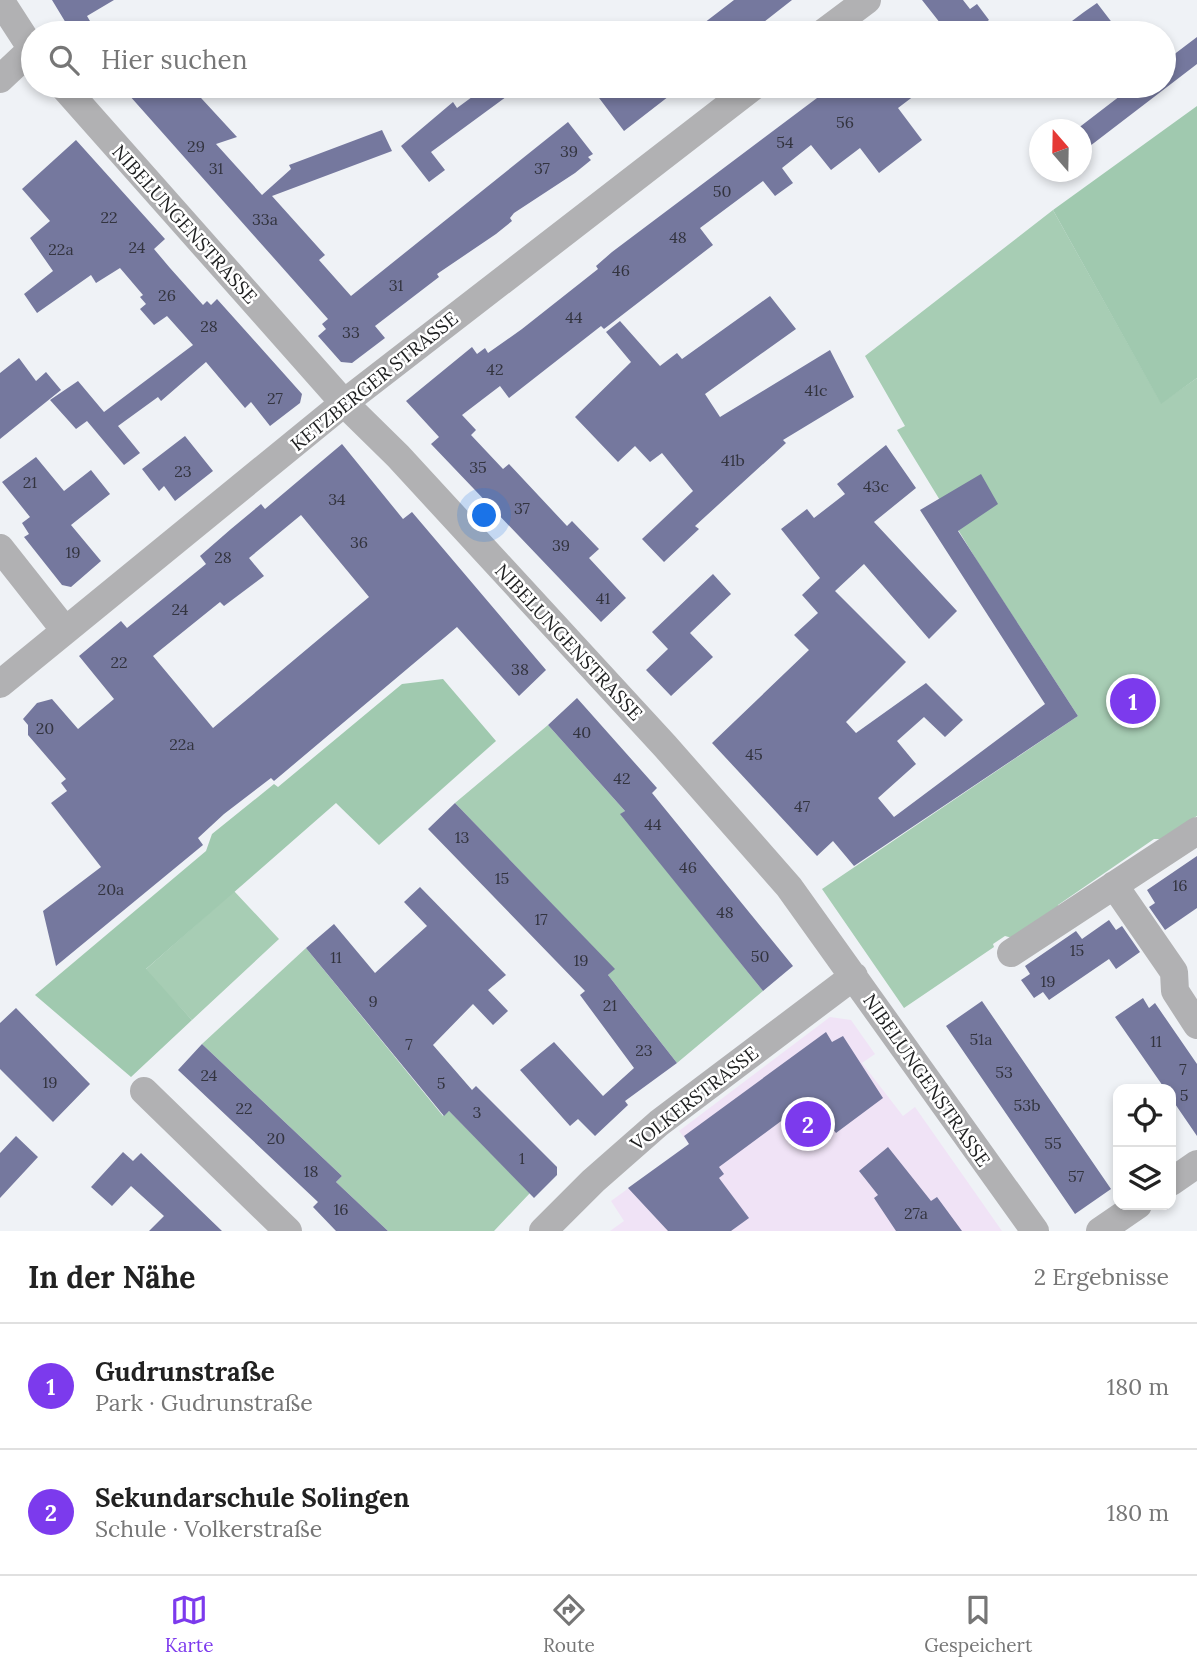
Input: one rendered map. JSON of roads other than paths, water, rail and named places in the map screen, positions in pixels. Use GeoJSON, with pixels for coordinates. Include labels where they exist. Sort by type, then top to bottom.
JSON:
{"type":"FeatureCollection","features":[{"type":"Feature","properties":{"kind":"street"},"geometry":{"type":"LineString","coordinates":[[0,0],[21,32]]}},
{"type":"Feature","properties":{"kind":"street"},"geometry":{"type":"LineString","coordinates":[[839,21],[867,0]]}},
{"type":"Feature","properties":{"kind":"street"},"geometry":{"type":"LineString","coordinates":[[0,79],[21,61]]}},
{"type":"Feature","properties":{"kind":"street","name":"NIBELUNGENSTRASSE"},"geometry":{"type":"LineString","coordinates":[[74,98],[344,403],[398,456],[665,746],[789,887],[1035,1231]]}},
{"type":"Feature","properties":{"kind":"street","name":"KETZBERGER STRASSE"},"geometry":{"type":"LineString","coordinates":[[0,684],[64,629],[344,403],[738,98]]}},
{"type":"Feature","properties":{"kind":"street"},"geometry":{"type":"LineString","coordinates":[[0,548],[64,629]]}},
{"type":"Feature","properties":{"kind":"street"},"geometry":{"type":"LineString","coordinates":[[1011,953],[1197,831]]}},
{"type":"Feature","properties":{"kind":"street"},"geometry":{"type":"LineString","coordinates":[[1114,886],[1174,972],[1175,991],[1197,1025]]}},
{"type":"Feature","properties":{"kind":"street","name":"VOLKERSTRASSE"},"geometry":{"type":"LineString","coordinates":[[543,1231],[593,1181],[659,1123],[853,976]]}},
{"type":"Feature","properties":{"kind":"street"},"geometry":{"type":"LineString","coordinates":[[144,1091],[288,1231]]}},
{"type":"Feature","properties":{"kind":"street"},"geometry":{"type":"LineString","coordinates":[[1176,1179],[1197,1164]]}},
{"type":"Feature","properties":{"kind":"street"},"geometry":{"type":"LineString","coordinates":[[1100,1231],[1131,1210]]}},
{"type":"Feature","properties":{"kind":"place","name":"Gudrunstraße"},"geometry":{"type":"Point","coordinates":[1133,701]}},
{"type":"Feature","properties":{"kind":"place","name":"Sekundarschule Solingen"},"geometry":{"type":"Point","coordinates":[808,1124]}}]}
